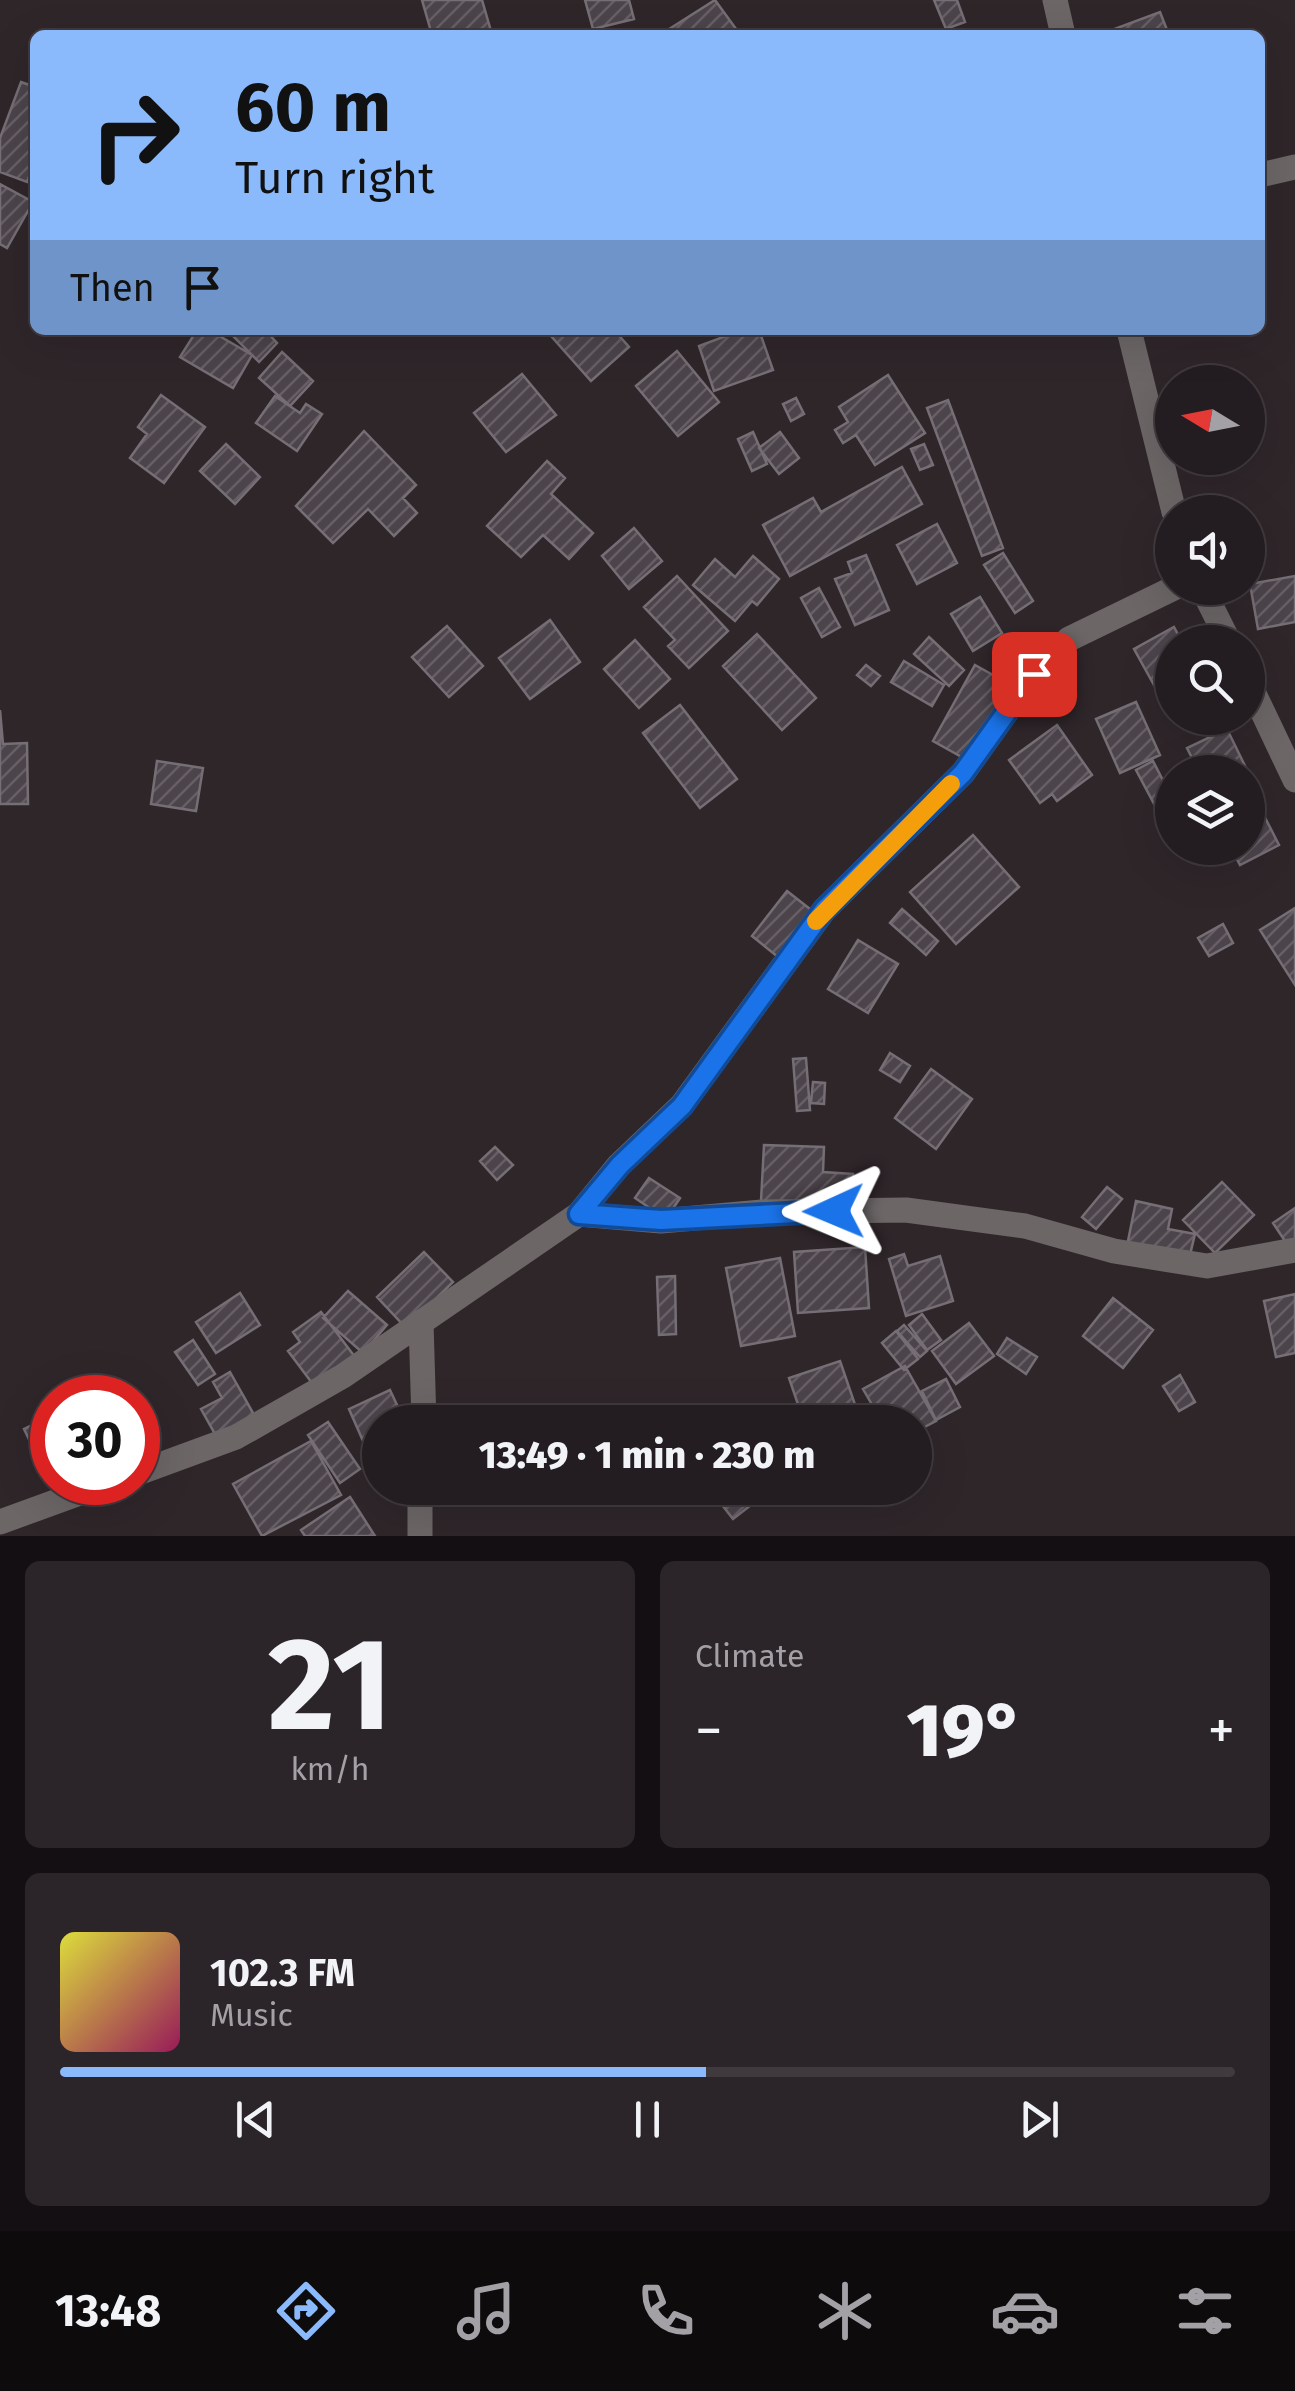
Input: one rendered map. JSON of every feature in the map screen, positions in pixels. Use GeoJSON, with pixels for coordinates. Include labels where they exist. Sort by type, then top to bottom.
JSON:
{"type":"FeatureCollection","features":[{"type":"Feature","properties":{"kind":"street"},"geometry":{"type":"LineString","coordinates":[[1055,0],[1062,30]]}},
{"type":"Feature","properties":{"kind":"street"},"geometry":{"type":"LineString","coordinates":[[1265,174],[1295,167]]}},
{"type":"Feature","properties":{"kind":"street"},"geometry":{"type":"LineString","coordinates":[[1131,335],[1170,495]]}},
{"type":"Feature","properties":{"kind":"street"},"geometry":{"type":"LineString","coordinates":[[160,1465],[236,1437],[343,1376],[579,1214],[620,1165],[682,1106],[824,910],[963,773],[1034,674],[1069,639],[1155,597]]}},
{"type":"Feature","properties":{"kind":"street"},"geometry":{"type":"LineString","coordinates":[[1265,717],[1295,780]]}},
{"type":"Feature","properties":{"kind":"street"},"geometry":{"type":"LineString","coordinates":[[579,1214],[661,1220],[762,1212],[906,1210],[1025,1226],[1114,1252],[1207,1266],[1295,1250]]}},
{"type":"Feature","properties":{"kind":"street"},"geometry":{"type":"LineString","coordinates":[[421,1322],[423,1405]]}},
{"type":"Feature","properties":{"kind":"street"},"geometry":{"type":"LineString","coordinates":[[0,1522],[47,1505]]}},
{"type":"Feature","properties":{"kind":"street"},"geometry":{"type":"LineString","coordinates":[[420,1505],[420,1536]]}},
{"type":"Feature","properties":{"kind":"building"},"geometry":{"type":"Polygon","coordinates":[[[422,0],[482,0],[491,30],[431,30],[422,0]]]}},
{"type":"Feature","properties":{"kind":"building"},"geometry":{"type":"Polygon","coordinates":[[[585,0],[629,0],[634,19],[593,29],[585,0]]]}},
{"type":"Feature","properties":{"kind":"building"},"geometry":{"type":"Polygon","coordinates":[[[715,0],[737,30],[668,30],[715,0]]]}},
{"type":"Feature","properties":{"kind":"building"},"geometry":{"type":"Polygon","coordinates":[[[934,0],[957,0],[965,22],[946,29],[934,0]]]}},
{"type":"Feature","properties":{"kind":"building"},"geometry":{"type":"Polygon","coordinates":[[[1160,12],[1167,30],[1112,30],[1160,12]]]}},
{"type":"Feature","properties":{"kind":"building"},"geometry":{"type":"Polygon","coordinates":[[[21,82],[30,85],[27,182],[0,172],[0,138],[21,82]]]}},
{"type":"Feature","properties":{"kind":"building"},"geometry":{"type":"Polygon","coordinates":[[[0,184],[30,200],[30,207],[7,248],[0,244],[0,184]]]}},
{"type":"Feature","properties":{"kind":"building"},"geometry":{"type":"Polygon","coordinates":[[[194,335],[218,335],[252,355],[233,388],[180,357],[194,335]]]}},
{"type":"Feature","properties":{"kind":"building"},"geometry":{"type":"Polygon","coordinates":[[[232,335],[270,335],[277,343],[259,362],[232,335]]]}},
{"type":"Feature","properties":{"kind":"building"},"geometry":{"type":"Polygon","coordinates":[[[618,335],[629,347],[591,381],[551,336],[618,335]]]}},
{"type":"Feature","properties":{"kind":"building"},"geometry":{"type":"Polygon","coordinates":[[[761,335],[773,370],[714,391],[699,346],[726,336],[761,335]]]}},
{"type":"Feature","properties":{"kind":"building"},"geometry":{"type":"Polygon","coordinates":[[[677,351],[719,402],[678,436],[636,386],[677,351]]]}},
{"type":"Feature","properties":{"kind":"building"},"geometry":{"type":"Polygon","coordinates":[[[282,352],[313,381],[290,406],[259,378],[282,352]]]}},
{"type":"Feature","properties":{"kind":"building"},"geometry":{"type":"Polygon","coordinates":[[[522,374],[556,415],[506,452],[474,413],[522,374]]]}},
{"type":"Feature","properties":{"kind":"building"},"geometry":{"type":"Polygon","coordinates":[[[888,375],[925,433],[875,465],[856,435],[843,443],[835,430],[848,422],[839,407],[888,375]]]}},
{"type":"Feature","properties":{"kind":"building"},"geometry":{"type":"Polygon","coordinates":[[[161,395],[205,427],[164,483],[130,458],[147,434],[138,427],[161,395]]]}},
{"type":"Feature","properties":{"kind":"building"},"geometry":{"type":"Polygon","coordinates":[[[275,396],[300,413],[306,404],[322,414],[297,451],[256,423],[275,396]]]}},
{"type":"Feature","properties":{"kind":"building"},"geometry":{"type":"Polygon","coordinates":[[[796,398],[804,414],[791,421],[783,404],[796,398]]]}},
{"type":"Feature","properties":{"kind":"building"},"geometry":{"type":"Polygon","coordinates":[[[948,400],[1003,548],[982,556],[927,408],[948,400]]]}},
{"type":"Feature","properties":{"kind":"building"},"geometry":{"type":"Polygon","coordinates":[[[364,431],[416,485],[403,498],[417,513],[394,536],[368,509],[333,543],[296,506],[364,431]]]}},
{"type":"Feature","properties":{"kind":"building"},"geometry":{"type":"Polygon","coordinates":[[[753,432],[767,464],[752,471],[738,439],[753,432]]]}},
{"type":"Feature","properties":{"kind":"building"},"geometry":{"type":"Polygon","coordinates":[[[780,432],[799,458],[779,474],[759,448],[780,432]]]}},
{"type":"Feature","properties":{"kind":"building"},"geometry":{"type":"Polygon","coordinates":[[[226,444],[260,477],[235,504],[200,471],[226,444]]]}},
{"type":"Feature","properties":{"kind":"building"},"geometry":{"type":"Polygon","coordinates":[[[924,444],[933,465],[920,470],[911,449],[924,444]]]}},
{"type":"Feature","properties":{"kind":"building"},"geometry":{"type":"Polygon","coordinates":[[[547,461],[565,478],[551,494],[593,533],[569,559],[543,535],[521,557],[487,526],[547,461]]]}},
{"type":"Feature","properties":{"kind":"building"},"geometry":{"type":"Polygon","coordinates":[[[902,467],[922,504],[790,576],[763,525],[813,498],[821,512],[902,467]]]}},
{"type":"Feature","properties":{"kind":"building"},"geometry":{"type":"Polygon","coordinates":[[[937,524],[957,563],[917,584],[897,545],[937,524]]]}},
{"type":"Feature","properties":{"kind":"building"},"geometry":{"type":"Polygon","coordinates":[[[634,528],[662,561],[629,589],[602,556],[634,528]]]}},
{"type":"Feature","properties":{"kind":"building"},"geometry":{"type":"Polygon","coordinates":[[[1003,553],[1033,601],[1015,613],[984,565],[1003,553]]]}},
{"type":"Feature","properties":{"kind":"building"},"geometry":{"type":"Polygon","coordinates":[[[866,555],[889,610],[855,625],[835,579],[852,573],[848,562],[866,555]]]}},
{"type":"Feature","properties":{"kind":"building"},"geometry":{"type":"Polygon","coordinates":[[[753,556],[779,579],[757,605],[752,601],[735,621],[693,585],[715,559],[735,577],[753,556]]]}},
{"type":"Feature","properties":{"kind":"building"},"geometry":{"type":"Polygon","coordinates":[[[677,576],[728,631],[689,668],[668,646],[675,640],[644,607],[677,576]]]}},
{"type":"Feature","properties":{"kind":"building"},"geometry":{"type":"Polygon","coordinates":[[[1295,576],[1295,622],[1265,628],[1257,625],[1254,605],[1265,605],[1265,581],[1295,576]]]}},
{"type":"Feature","properties":{"kind":"building"},"geometry":{"type":"Polygon","coordinates":[[[819,588],[840,627],[822,637],[801,598],[819,588]]]}},
{"type":"Feature","properties":{"kind":"building"},"geometry":{"type":"Polygon","coordinates":[[[980,597],[1002,633],[973,651],[951,614],[980,597]]]}},
{"type":"Feature","properties":{"kind":"building"},"geometry":{"type":"Polygon","coordinates":[[[550,620],[580,662],[530,699],[499,658],[550,620]]]}},
{"type":"Feature","properties":{"kind":"building"},"geometry":{"type":"Polygon","coordinates":[[[447,626],[483,666],[449,697],[412,657],[447,626]]]}},
{"type":"Feature","properties":{"kind":"building"},"geometry":{"type":"Polygon","coordinates":[[[757,634],[816,698],[782,730],[723,666],[757,634]]]}},
{"type":"Feature","properties":{"kind":"building"},"geometry":{"type":"Polygon","coordinates":[[[929,637],[964,670],[949,686],[914,654],[929,637]]]}},
{"type":"Feature","properties":{"kind":"building"},"geometry":{"type":"Polygon","coordinates":[[[1155,637],[1154,685],[1134,649],[1155,637]]]}},
{"type":"Feature","properties":{"kind":"building"},"geometry":{"type":"Polygon","coordinates":[[[635,640],[670,679],[639,708],[604,669],[635,640]]]}},
{"type":"Feature","properties":{"kind":"building"},"geometry":{"type":"Polygon","coordinates":[[[904,661],[944,685],[932,706],[891,682],[904,661]]]}},
{"type":"Feature","properties":{"kind":"building"},"geometry":{"type":"Polygon","coordinates":[[[866,665],[880,676],[871,686],[857,675],[866,665]]]}},
{"type":"Feature","properties":{"kind":"building"},"geometry":{"type":"Polygon","coordinates":[[[975,665],[1018,689],[976,765],[933,741],[975,665]]]}},
{"type":"Feature","properties":{"kind":"building"},"geometry":{"type":"Polygon","coordinates":[[[1136,702],[1160,755],[1120,773],[1096,719],[1136,702]]]}},
{"type":"Feature","properties":{"kind":"building"},"geometry":{"type":"Polygon","coordinates":[[[680,705],[737,779],[700,808],[643,733],[680,705]]]}},
{"type":"Feature","properties":{"kind":"building"},"geometry":{"type":"Polygon","coordinates":[[[0,710],[3,744],[27,743],[28,804],[0,804],[0,710]]]}},
{"type":"Feature","properties":{"kind":"building"},"geometry":{"type":"Polygon","coordinates":[[[1057,725],[1092,775],[1057,801],[1052,794],[1040,803],[1009,760],[1057,725]]]}},
{"type":"Feature","properties":{"kind":"building"},"geometry":{"type":"Polygon","coordinates":[[[1214,735],[1230,735],[1240,755],[1190,755],[1187,748],[1214,735]]]}},
{"type":"Feature","properties":{"kind":"building"},"geometry":{"type":"Polygon","coordinates":[[[157,761],[203,768],[196,811],[151,804],[157,761]]]}},
{"type":"Feature","properties":{"kind":"building"},"geometry":{"type":"Polygon","coordinates":[[[1153,761],[1155,806],[1136,770],[1153,761]]]}},
{"type":"Feature","properties":{"kind":"building"},"geometry":{"type":"Polygon","coordinates":[[[1265,817],[1279,845],[1265,852],[1265,817]]]}},
{"type":"Feature","properties":{"kind":"building"},"geometry":{"type":"Polygon","coordinates":[[[973,835],[1019,887],[956,944],[910,892],[973,835]]]}},
{"type":"Feature","properties":{"kind":"building"},"geometry":{"type":"Polygon","coordinates":[[[787,891],[824,920],[788,965],[752,936],[787,891]]]}},
{"type":"Feature","properties":{"kind":"building"},"geometry":{"type":"Polygon","coordinates":[[[1295,908],[1295,985],[1260,930],[1295,908]]]}},
{"type":"Feature","properties":{"kind":"building"},"geometry":{"type":"Polygon","coordinates":[[[902,909],[938,941],[926,955],[890,923],[902,909]]]}},
{"type":"Feature","properties":{"kind":"building"},"geometry":{"type":"Polygon","coordinates":[[[1223,924],[1233,943],[1209,956],[1198,938],[1223,924]]]}},
{"type":"Feature","properties":{"kind":"building"},"geometry":{"type":"Polygon","coordinates":[[[858,940],[898,964],[868,1013],[828,989],[858,940]]]}},
{"type":"Feature","properties":{"kind":"building"},"geometry":{"type":"Polygon","coordinates":[[[890,1053],[910,1066],[900,1082],[880,1070],[890,1053]]]}},
{"type":"Feature","properties":{"kind":"building"},"geometry":{"type":"Polygon","coordinates":[[[806,1058],[810,1110],[797,1111],[793,1059],[806,1058]]]}},
{"type":"Feature","properties":{"kind":"building"},"geometry":{"type":"Polygon","coordinates":[[[931,1069],[972,1099],[936,1149],[895,1118],[931,1069]]]}},
{"type":"Feature","properties":{"kind":"building"},"geometry":{"type":"Polygon","coordinates":[[[813,1082],[825,1083],[824,1104],[811,1103],[813,1082]]]}},
{"type":"Feature","properties":{"kind":"building"},"geometry":{"type":"Polygon","coordinates":[[[764,1145],[824,1147],[823,1172],[853,1174],[851,1205],[761,1201],[764,1145]]]}},
{"type":"Feature","properties":{"kind":"building"},"geometry":{"type":"Polygon","coordinates":[[[495,1147],[513,1165],[497,1180],[480,1161],[495,1147]]]}},
{"type":"Feature","properties":{"kind":"building"},"geometry":{"type":"Polygon","coordinates":[[[649,1178],[680,1198],[666,1219],[635,1198],[649,1178]]]}},
{"type":"Feature","properties":{"kind":"building"},"geometry":{"type":"Polygon","coordinates":[[[1222,1182],[1254,1215],[1215,1253],[1183,1220],[1222,1182]]]}},
{"type":"Feature","properties":{"kind":"building"},"geometry":{"type":"Polygon","coordinates":[[[1107,1187],[1122,1199],[1096,1229],[1082,1217],[1107,1187]]]}},
{"type":"Feature","properties":{"kind":"building"},"geometry":{"type":"Polygon","coordinates":[[[1136,1201],[1172,1209],[1168,1229],[1195,1234],[1189,1259],[1127,1246],[1136,1201]]]}},
{"type":"Feature","properties":{"kind":"building"},"geometry":{"type":"Polygon","coordinates":[[[1295,1208],[1295,1256],[1273,1223],[1295,1208]]]}},
{"type":"Feature","properties":{"kind":"building"},"geometry":{"type":"Polygon","coordinates":[[[865,1247],[869,1308],[798,1313],[794,1252],[865,1247]]]}},
{"type":"Feature","properties":{"kind":"building"},"geometry":{"type":"Polygon","coordinates":[[[424,1252],[453,1282],[406,1328],[377,1297],[424,1252]]]}},
{"type":"Feature","properties":{"kind":"building"},"geometry":{"type":"Polygon","coordinates":[[[904,1254],[908,1266],[940,1256],[953,1301],[906,1316],[889,1259],[904,1254]]]}},
{"type":"Feature","properties":{"kind":"building"},"geometry":{"type":"Polygon","coordinates":[[[780,1258],[795,1336],[741,1346],[726,1268],[780,1258]]]}},
{"type":"Feature","properties":{"kind":"building"},"geometry":{"type":"Polygon","coordinates":[[[675,1276],[676,1334],[659,1335],[657,1277],[675,1276]]]}},
{"type":"Feature","properties":{"kind":"building"},"geometry":{"type":"Polygon","coordinates":[[[348,1291],[387,1325],[363,1353],[323,1318],[348,1291]]]}},
{"type":"Feature","properties":{"kind":"building"},"geometry":{"type":"Polygon","coordinates":[[[240,1293],[260,1325],[216,1353],[196,1322],[240,1293]]]}},
{"type":"Feature","properties":{"kind":"building"},"geometry":{"type":"Polygon","coordinates":[[[1295,1294],[1295,1353],[1276,1357],[1264,1301],[1295,1294]]]}},
{"type":"Feature","properties":{"kind":"building"},"geometry":{"type":"Polygon","coordinates":[[[1113,1298],[1153,1330],[1123,1368],[1083,1336],[1113,1298]]]}},
{"type":"Feature","properties":{"kind":"building"},"geometry":{"type":"Polygon","coordinates":[[[321,1312],[355,1357],[315,1387],[288,1351],[300,1342],[293,1332],[321,1312]]]}},
{"type":"Feature","properties":{"kind":"building"},"geometry":{"type":"Polygon","coordinates":[[[922,1314],[941,1340],[927,1350],[909,1325],[922,1314]]]}},
{"type":"Feature","properties":{"kind":"building"},"geometry":{"type":"Polygon","coordinates":[[[969,1323],[994,1356],[956,1384],[932,1351],[969,1323]]]}},
{"type":"Feature","properties":{"kind":"building"},"geometry":{"type":"Polygon","coordinates":[[[904,1325],[927,1351],[920,1357],[897,1331],[904,1325]]]}},
{"type":"Feature","properties":{"kind":"building"},"geometry":{"type":"Polygon","coordinates":[[[896,1331],[918,1359],[904,1370],[882,1343],[896,1331]]]}},
{"type":"Feature","properties":{"kind":"building"},"geometry":{"type":"Polygon","coordinates":[[[1007,1338],[1037,1357],[1026,1374],[997,1354],[1007,1338]]]}},
{"type":"Feature","properties":{"kind":"building"},"geometry":{"type":"Polygon","coordinates":[[[193,1340],[215,1374],[198,1385],[175,1352],[193,1340]]]}},
{"type":"Feature","properties":{"kind":"building"},"geometry":{"type":"Polygon","coordinates":[[[840,1361],[855,1405],[798,1405],[789,1378],[840,1361]]]}},
{"type":"Feature","properties":{"kind":"building"},"geometry":{"type":"Polygon","coordinates":[[[905,1366],[927,1405],[872,1405],[863,1389],[905,1366]]]}},
{"type":"Feature","properties":{"kind":"building"},"geometry":{"type":"Polygon","coordinates":[[[230,1372],[258,1422],[220,1443],[201,1409],[222,1398],[213,1382],[230,1372]]]}},
{"type":"Feature","properties":{"kind":"building"},"geometry":{"type":"Polygon","coordinates":[[[1180,1375],[1195,1402],[1179,1411],[1163,1386],[1180,1375]]]}},
{"type":"Feature","properties":{"kind":"building"},"geometry":{"type":"Polygon","coordinates":[[[946,1379],[960,1407],[936,1420],[922,1391],[946,1379]]]}},
{"type":"Feature","properties":{"kind":"building"},"geometry":{"type":"Polygon","coordinates":[[[390,1390],[397,1405],[362,1405],[362,1439],[349,1409],[390,1390]]]}},
{"type":"Feature","properties":{"kind":"building"},"geometry":{"type":"Polygon","coordinates":[[[328,1422],[360,1469],[340,1483],[308,1435],[328,1422]]]}},
{"type":"Feature","properties":{"kind":"building"},"geometry":{"type":"Polygon","coordinates":[[[311,1441],[341,1495],[262,1536],[233,1484],[311,1441]]]}},
{"type":"Feature","properties":{"kind":"building"},"geometry":{"type":"Polygon","coordinates":[[[350,1497],[375,1536],[305,1536],[301,1530],[350,1497]]]}},
{"type":"Feature","properties":{"kind":"building"},"geometry":{"type":"Polygon","coordinates":[[[722,1505],[751,1505],[733,1519],[722,1505]]]}},
{"type":"Feature","properties":{"kind":"slow traffic"},"geometry":{"type":"LineString","coordinates":[[816,921],[951,784]]}},
{"type":"Feature","properties":{"kind":"route"},"geometry":{"type":"LineString","coordinates":[[834,1211],[661,1220],[579,1214],[620,1165],[682,1106],[733,1041],[824,910],[963,773],[1034,674]]}}]}
